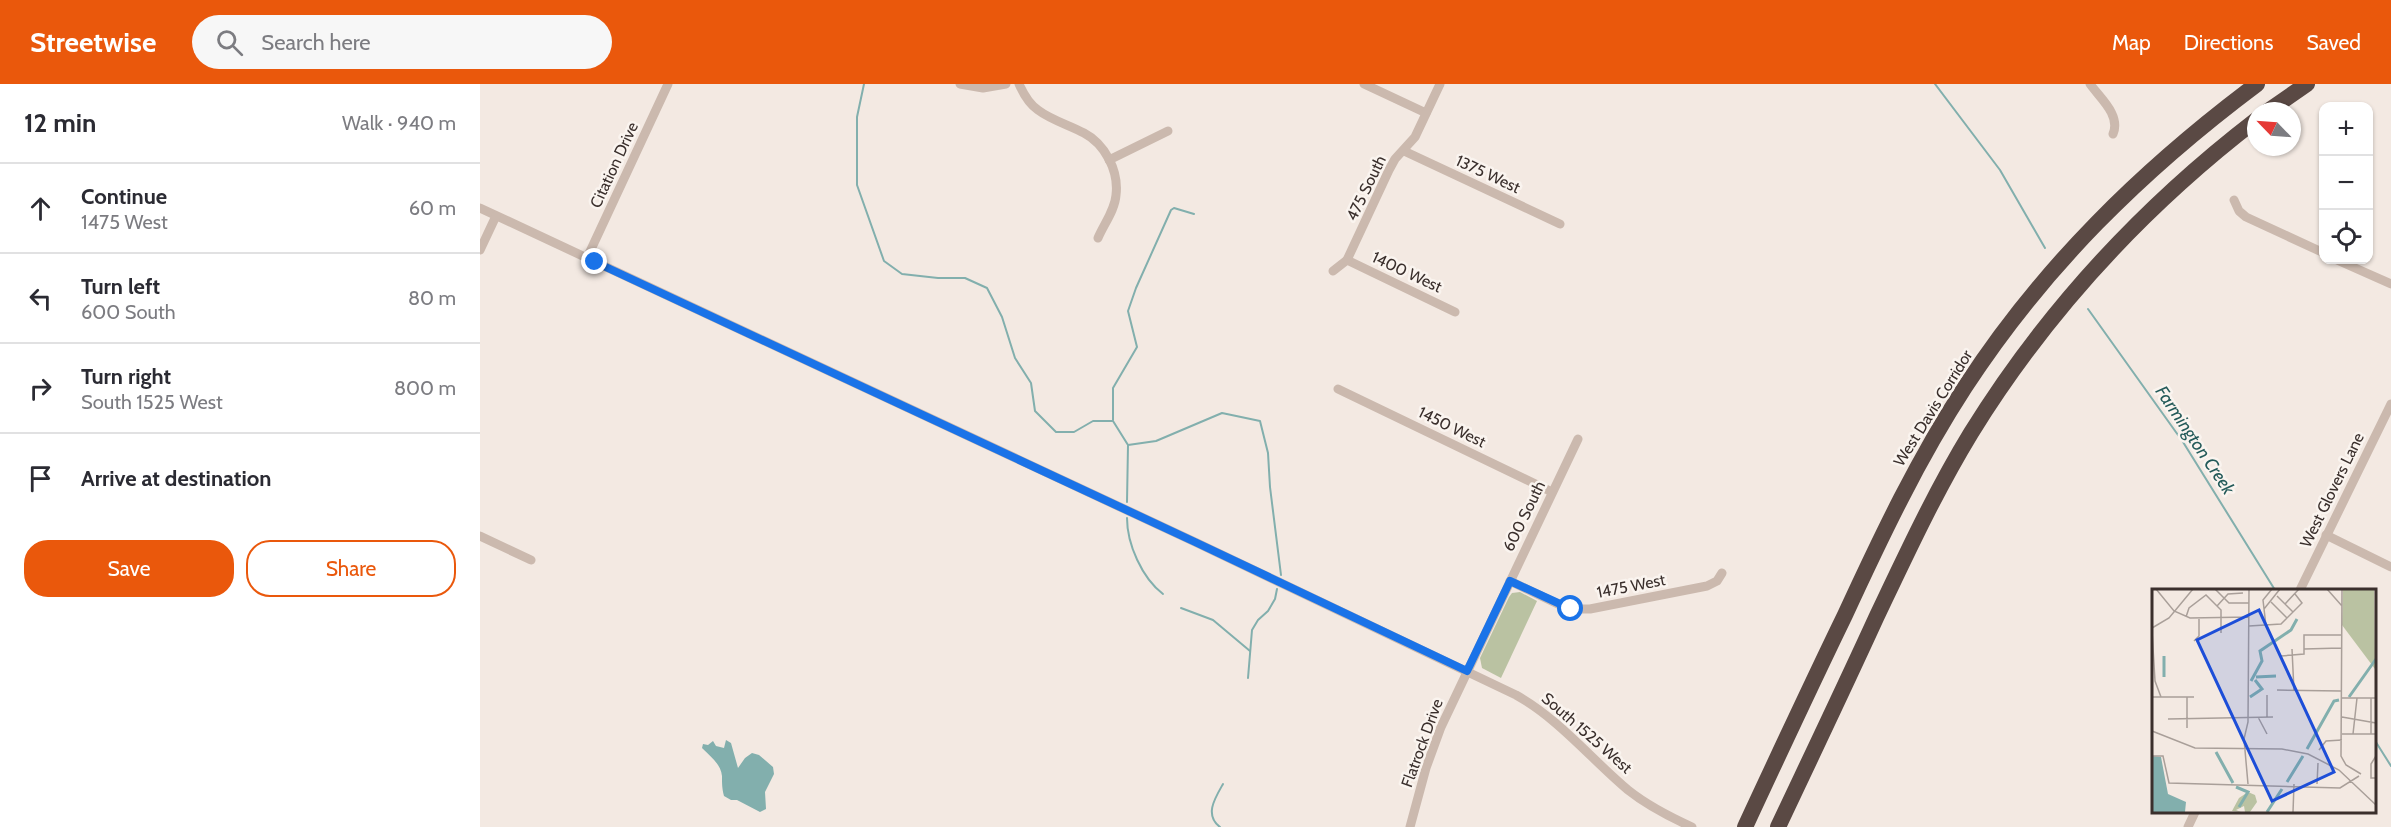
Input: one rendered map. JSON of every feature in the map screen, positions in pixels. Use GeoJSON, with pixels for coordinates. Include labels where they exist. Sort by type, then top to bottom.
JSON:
{"type":"FeatureCollection","features":[{"type":"Feature","properties":{"kind":"highway","name":"West Davis Corridor"},"geometry":{"type":"LineString","coordinates":[[1745,827],[1892,515],[1929,446],[1971,377],[2040,285],[2105,213],[2177,146],[2257,84]]}},
{"type":"Feature","properties":{"kind":"highway"},"geometry":{"type":"LineString","coordinates":[[2281,102],[2307,84]]}},
{"type":"Feature","properties":{"kind":"highway"},"geometry":{"type":"LineString","coordinates":[[1778,827],[1920,525],[1953,463],[1991,403],[2044,328],[2103,259],[2168,194],[2247,128]]}},
{"type":"Feature","properties":{"kind":"street"},"geometry":{"type":"LineString","coordinates":[[960,84],[983,88],[1006,84]]}},
{"type":"Feature","properties":{"kind":"street"},"geometry":{"type":"LineString","coordinates":[[1018,84],[1037,110],[1086,134],[1109,160],[1114,170],[1116,196],[1098,238]]}},
{"type":"Feature","properties":{"kind":"street"},"geometry":{"type":"LineString","coordinates":[[1364,84],[1426,113]]}},
{"type":"Feature","properties":{"kind":"street","name":"475 South"},"geometry":{"type":"LineString","coordinates":[[1333,271],[1347,260],[1389,170],[1415,136],[1440,84]]}},
{"type":"Feature","properties":{"kind":"street"},"geometry":{"type":"LineString","coordinates":[[2090,84],[2114,116],[2113,134]]}},
{"type":"Feature","properties":{"kind":"street","name":"Citation Drive"},"geometry":{"type":"LineString","coordinates":[[587,258],[665,85]]}},
{"type":"Feature","properties":{"kind":"street"},"geometry":{"type":"LineString","coordinates":[[1109,160],[1168,132]]}},
{"type":"Feature","properties":{"kind":"street","name":"1375 West"},"geometry":{"type":"LineString","coordinates":[[1404,150],[1560,224]]}},
{"type":"Feature","properties":{"kind":"street"},"geometry":{"type":"LineString","coordinates":[[2234,200],[2239,211],[2246,217],[2319,251]]}},
{"type":"Feature","properties":{"kind":"street","name":"South 1525 West"},"geometry":{"type":"LineString","coordinates":[[480,208],[1467,671],[1538,708],[1638,797],[1666,815],[1692,827]]}},
{"type":"Feature","properties":{"kind":"street"},"geometry":{"type":"LineString","coordinates":[[480,250],[496,216]]}},
{"type":"Feature","properties":{"kind":"street","name":"1400 West"},"geometry":{"type":"LineString","coordinates":[[1347,260],[1455,312]]}},
{"type":"Feature","properties":{"kind":"street"},"geometry":{"type":"LineString","coordinates":[[2346,264],[2391,284]]}},
{"type":"Feature","properties":{"kind":"street","name":"1450 West"},"geometry":{"type":"LineString","coordinates":[[1338,389],[1552,492]]}},
{"type":"Feature","properties":{"kind":"street","name":"West Glovers Lane"},"geometry":{"type":"LineString","coordinates":[[2300,589],[2391,404]]}},
{"type":"Feature","properties":{"kind":"street","name":"600 South"},"geometry":{"type":"LineString","coordinates":[[1467,671],[1578,439]]}},
{"type":"Feature","properties":{"kind":"street"},"geometry":{"type":"LineString","coordinates":[[2326,535],[2391,567]]}},
{"type":"Feature","properties":{"kind":"street"},"geometry":{"type":"LineString","coordinates":[[480,536],[531,560]]}},
{"type":"Feature","properties":{"kind":"street","name":"1475 West"},"geometry":{"type":"LineString","coordinates":[[1510,581],[1560,605],[1584,609],[1707,586],[1717,581],[1722,573]]}},
{"type":"Feature","properties":{"kind":"street","name":"Flatrock Drive"},"geometry":{"type":"LineString","coordinates":[[1410,827],[1430,753],[1467,671]]}},
{"type":"Feature","properties":{"kind":"street"},"geometry":{"type":"LineString","coordinates":[[2188,827],[2195,812]]}},
{"type":"Feature","properties":{"kind":"green space"},"geometry":{"type":"Polygon","coordinates":[[[1520,592],[1537,601],[1501,678],[1482,668],[1480,658],[1509,597],[1512,593],[1520,592]]]}},
{"type":"Feature","properties":{"kind":"water"},"geometry":{"type":"Polygon","coordinates":[[[726,740],[731,743],[738,768],[752,753],[759,755],[773,767],[774,774],[765,792],[766,809],[760,812],[724,796],[720,768],[702,748],[703,744],[708,745],[713,741],[716,746],[724,748],[726,740]]]}},
{"type":"Feature","properties":{"kind":"waterway"},"geometry":{"type":"LineString","coordinates":[[864,84],[857,117],[857,185],[884,261],[902,274],[965,278],[987,288],[1002,317],[1015,358],[1031,383],[1035,411],[1056,432],[1074,432],[1093,421],[1113,421],[1128,445],[1127,502]]}},
{"type":"Feature","properties":{"kind":"waterway","name":"Farmington Creek"},"geometry":{"type":"LineString","coordinates":[[1935,84],[2000,170],[2045,248]]}},
{"type":"Feature","properties":{"kind":"waterway"},"geometry":{"type":"LineString","coordinates":[[1113,420],[1113,388],[1137,347],[1128,311],[1136,288],[1171,210],[1174,208],[1194,214]]}},
{"type":"Feature","properties":{"kind":"waterway","name":"Farmington Creek"},"geometry":{"type":"LineString","coordinates":[[2088,309],[2183,442],[2274,589]]}},
{"type":"Feature","properties":{"kind":"waterway"},"geometry":{"type":"LineString","coordinates":[[1128,445],[1156,441],[1222,413],[1260,421],[1268,453],[1281,575]]}},
{"type":"Feature","properties":{"kind":"waterway"},"geometry":{"type":"LineString","coordinates":[[1127,518],[1130,539],[1137,560],[1142,570],[1163,594]]}},
{"type":"Feature","properties":{"kind":"waterway"},"geometry":{"type":"LineString","coordinates":[[1248,678],[1252,630],[1258,620],[1268,611],[1275,599],[1277,589]]}},
{"type":"Feature","properties":{"kind":"waterway"},"geometry":{"type":"LineString","coordinates":[[1181,608],[1213,620],[1250,651]]}},
{"type":"Feature","properties":{"kind":"waterway","name":"Farmington Creek"},"geometry":{"type":"LineString","coordinates":[[2376,742],[2391,766]]}},
{"type":"Feature","properties":{"kind":"waterway"},"geometry":{"type":"LineString","coordinates":[[1220,827],[1213,817],[1212,806],[1223,784]]}},
{"type":"Feature","properties":{"kind":"route"},"geometry":{"type":"LineString","coordinates":[[595,262],[1467,671],[1510,581],[1571,609]]}}]}
